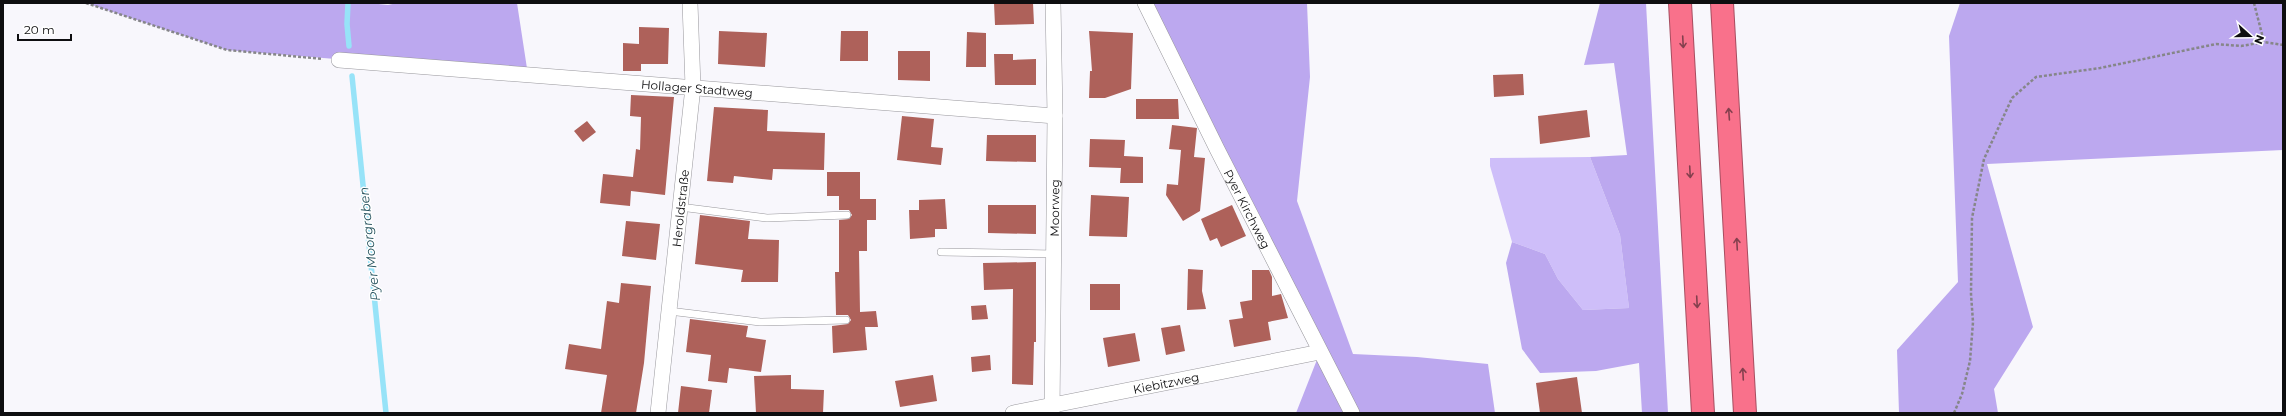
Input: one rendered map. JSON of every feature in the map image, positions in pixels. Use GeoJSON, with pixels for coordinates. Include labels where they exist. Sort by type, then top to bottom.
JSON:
{"type":"FeatureCollection","features":[{"type":"Feature","properties":{"kind":"highway"},"geometry":{"type":"LineString","coordinates":[[1680,3],[1703,413]]}},
{"type":"Feature","properties":{"kind":"highway"},"geometry":{"type":"LineString","coordinates":[[1722,3],[1745,413]]}},
{"type":"Feature","properties":{"kind":"street","name":"Heroldstraße"},"geometry":{"type":"LineString","coordinates":[[658,413],[693,87],[690,3]]}},
{"type":"Feature","properties":{"kind":"street","name":"Moorweg"},"geometry":{"type":"LineString","coordinates":[[1052,410],[1055,116],[1053,3]]}},
{"type":"Feature","properties":{"kind":"street","name":"Pyer Kirchweg"},"geometry":{"type":"LineString","coordinates":[[1145,3],[1352,413]]}},
{"type":"Feature","properties":{"kind":"street","name":"Hollager Stadtweg"},"geometry":{"type":"LineString","coordinates":[[339,60],[1055,116]]}},
{"type":"Feature","properties":{"kind":"street","name":"Kiebitzweg"},"geometry":{"type":"LineString","coordinates":[[1012,413],[1052,410],[1320,352]]}},
{"type":"Feature","properties":{"kind":"lane"},"geometry":{"type":"LineString","coordinates":[[680,207],[767,218],[847,215]]}},
{"type":"Feature","properties":{"kind":"lane"},"geometry":{"type":"LineString","coordinates":[[941,252],[1054,254]]}},
{"type":"Feature","properties":{"kind":"lane"},"geometry":{"type":"LineString","coordinates":[[669,311],[760,322],[846,320]]}},
{"type":"Feature","properties":{"kind":"path"},"geometry":{"type":"LineString","coordinates":[[86,3],[227,50],[339,60]]}},
{"type":"Feature","properties":{"kind":"path"},"geometry":{"type":"LineString","coordinates":[[2254,3],[2264,42]]}},
{"type":"Feature","properties":{"kind":"path"},"geometry":{"type":"LineString","coordinates":[[1954,413],[1962,394],[1968,368],[1973,322],[1971,287],[1972,218],[1984,160],[2012,98],[2036,77],[2100,68],[2216,44],[2241,46],[2264,42],[2283,45]]}},
{"type":"Feature","properties":{"kind":"shaded area"},"geometry":{"type":"Polygon","coordinates":[[[86,3],[369,3],[388,5],[397,3],[517,3],[528,75],[227,50],[86,3]]]}},
{"type":"Feature","properties":{"kind":"shaded area"},"geometry":{"type":"Polygon","coordinates":[[[1146,3],[1307,3],[1310,77],[1297,201],[1353,354],[1417,357],[1488,364],[1495,413],[1296,413],[1320,352],[1146,3]]]}},
{"type":"Feature","properties":{"kind":"shaded area"},"geometry":{"type":"Polygon","coordinates":[[[1600,3],[1646,3],[1668,413],[1642,413],[1639,363],[1596,371],[1540,373],[1522,349],[1506,263],[1512,242],[1545,254],[1558,279],[1583,310],[1629,308],[1620,235],[1590,157],[1627,155],[1614,63],[1584,65],[1600,3]]]}},
{"type":"Feature","properties":{"kind":"shaded area"},"geometry":{"type":"Polygon","coordinates":[[[1960,3],[2283,3],[2283,150],[1987,164],[2033,327],[1994,389],[1998,413],[1899,413],[1897,350],[1958,282],[1949,36],[1960,3]]]}},
{"type":"Feature","properties":{"kind":"shaded area"},"geometry":{"type":"Polygon","coordinates":[[[1590,157],[1620,235],[1629,308],[1583,310],[1558,279],[1545,254],[1512,242],[1490,166],[1490,158],[1590,157]]]}},
{"type":"Feature","properties":{"kind":"building"},"geometry":{"type":"Polygon","coordinates":[[[994,3],[1033,3],[1034,24],[995,25],[994,3]]]}},
{"type":"Feature","properties":{"kind":"building"},"geometry":{"type":"Polygon","coordinates":[[[639,27],[669,28],[668,64],[641,64],[641,71],[623,71],[623,43],[639,44],[639,27]]]}},
{"type":"Feature","properties":{"kind":"building"},"geometry":{"type":"Polygon","coordinates":[[[719,31],[767,33],[765,67],[718,64],[719,31]]]}},
{"type":"Feature","properties":{"kind":"building"},"geometry":{"type":"Polygon","coordinates":[[[841,31],[868,31],[868,61],[840,61],[841,31]]]}},
{"type":"Feature","properties":{"kind":"building"},"geometry":{"type":"Polygon","coordinates":[[[1089,31],[1133,33],[1131,89],[1105,98],[1089,98],[1090,71],[1092,71],[1089,31]]]}},
{"type":"Feature","properties":{"kind":"building"},"geometry":{"type":"Polygon","coordinates":[[[967,32],[986,33],[986,67],[966,67],[967,32]]]}},
{"type":"Feature","properties":{"kind":"building"},"geometry":{"type":"Polygon","coordinates":[[[898,51],[930,51],[930,81],[898,80],[898,51]]]}},
{"type":"Feature","properties":{"kind":"building"},"geometry":{"type":"Polygon","coordinates":[[[994,54],[1013,54],[1013,60],[1036,59],[1036,85],[995,85],[994,54]]]}},
{"type":"Feature","properties":{"kind":"building"},"geometry":{"type":"Polygon","coordinates":[[[1523,74],[1524,95],[1494,97],[1493,75],[1523,74]]]}},
{"type":"Feature","properties":{"kind":"building"},"geometry":{"type":"Polygon","coordinates":[[[631,95],[674,97],[665,195],[631,191],[630,206],[600,203],[603,174],[633,177],[636,149],[640,150],[641,117],[630,116],[631,95]]]}},
{"type":"Feature","properties":{"kind":"building"},"geometry":{"type":"Polygon","coordinates":[[[1136,99],[1178,99],[1179,119],[1136,119],[1136,99]]]}},
{"type":"Feature","properties":{"kind":"building"},"geometry":{"type":"Polygon","coordinates":[[[714,107],[768,110],[767,131],[825,133],[824,170],[773,169],[772,180],[734,176],[733,183],[707,181],[714,107]]]}},
{"type":"Feature","properties":{"kind":"building"},"geometry":{"type":"Polygon","coordinates":[[[1587,110],[1590,137],[1540,144],[1538,116],[1587,110]]]}},
{"type":"Feature","properties":{"kind":"building"},"geometry":{"type":"Polygon","coordinates":[[[902,116],[934,119],[931,147],[943,148],[941,165],[897,160],[902,116]]]}},
{"type":"Feature","properties":{"kind":"building"},"geometry":{"type":"Polygon","coordinates":[[[587,121],[596,132],[583,142],[574,131],[587,121]]]}},
{"type":"Feature","properties":{"kind":"building"},"geometry":{"type":"Polygon","coordinates":[[[1172,125],[1197,128],[1194,157],[1205,158],[1200,211],[1183,221],[1166,195],[1167,184],[1178,185],[1181,150],[1169,149],[1172,125]]]}},
{"type":"Feature","properties":{"kind":"building"},"geometry":{"type":"Polygon","coordinates":[[[987,135],[1036,135],[1036,162],[986,161],[987,135]]]}},
{"type":"Feature","properties":{"kind":"building"},"geometry":{"type":"Polygon","coordinates":[[[1090,139],[1125,140],[1124,156],[1143,157],[1143,183],[1120,183],[1121,168],[1089,167],[1090,139]]]}},
{"type":"Feature","properties":{"kind":"building"},"geometry":{"type":"Polygon","coordinates":[[[827,172],[860,172],[860,199],[876,199],[876,220],[867,220],[867,251],[859,251],[860,312],[876,311],[878,327],[865,327],[867,350],[833,353],[832,326],[848,324],[851,320],[848,315],[836,315],[835,272],[839,272],[839,220],[849,219],[852,215],[849,210],[839,210],[839,196],[827,196],[827,172]]]}},
{"type":"Feature","properties":{"kind":"building"},"geometry":{"type":"Polygon","coordinates":[[[1091,195],[1129,197],[1127,237],[1089,236],[1091,195]]]}},
{"type":"Feature","properties":{"kind":"building"},"geometry":{"type":"Polygon","coordinates":[[[945,199],[947,229],[935,229],[935,237],[910,239],[909,210],[919,210],[919,200],[945,199]]]}},
{"type":"Feature","properties":{"kind":"building"},"geometry":{"type":"Polygon","coordinates":[[[988,205],[1036,205],[1036,234],[988,233],[988,205]]]}},
{"type":"Feature","properties":{"kind":"building"},"geometry":{"type":"Polygon","coordinates":[[[1232,205],[1246,236],[1221,247],[1217,238],[1210,241],[1201,219],[1232,205]]]}},
{"type":"Feature","properties":{"kind":"building"},"geometry":{"type":"Polygon","coordinates":[[[700,215],[750,221],[748,239],[779,240],[778,282],[741,282],[743,270],[695,264],[700,215]]]}},
{"type":"Feature","properties":{"kind":"building"},"geometry":{"type":"Polygon","coordinates":[[[626,221],[660,224],[656,260],[622,256],[626,221]]]}},
{"type":"Feature","properties":{"kind":"building"},"geometry":{"type":"Polygon","coordinates":[[[1036,262],[1036,342],[1034,342],[1033,385],[1012,384],[1013,289],[984,290],[983,263],[1036,262]]]}},
{"type":"Feature","properties":{"kind":"building"},"geometry":{"type":"Polygon","coordinates":[[[1188,269],[1203,270],[1202,291],[1206,309],[1187,310],[1188,269]]]}},
{"type":"Feature","properties":{"kind":"building"},"geometry":{"type":"Polygon","coordinates":[[[1252,270],[1269,270],[1272,277],[1272,296],[1281,294],[1288,318],[1268,322],[1271,340],[1234,347],[1229,320],[1243,318],[1240,302],[1252,300],[1252,270]]]}},
{"type":"Feature","properties":{"kind":"building"},"geometry":{"type":"Polygon","coordinates":[[[621,283],[651,286],[644,363],[636,413],[601,413],[607,375],[565,369],[569,344],[601,349],[607,301],[619,303],[621,283]]]}},
{"type":"Feature","properties":{"kind":"building"},"geometry":{"type":"Polygon","coordinates":[[[1090,284],[1120,284],[1120,310],[1090,310],[1090,284]]]}},
{"type":"Feature","properties":{"kind":"building"},"geometry":{"type":"Polygon","coordinates":[[[986,305],[988,319],[972,320],[971,306],[986,305]]]}},
{"type":"Feature","properties":{"kind":"building"},"geometry":{"type":"Polygon","coordinates":[[[690,319],[748,326],[746,337],[766,340],[761,372],[729,368],[727,383],[708,381],[711,355],[686,352],[690,319]]]}},
{"type":"Feature","properties":{"kind":"building"},"geometry":{"type":"Polygon","coordinates":[[[1180,325],[1185,351],[1166,355],[1161,328],[1180,325]]]}},
{"type":"Feature","properties":{"kind":"building"},"geometry":{"type":"Polygon","coordinates":[[[1135,333],[1140,361],[1108,367],[1103,338],[1135,333]]]}},
{"type":"Feature","properties":{"kind":"building"},"geometry":{"type":"Polygon","coordinates":[[[990,355],[991,370],[972,372],[971,357],[990,355]]]}},
{"type":"Feature","properties":{"kind":"building"},"geometry":{"type":"Polygon","coordinates":[[[791,375],[791,389],[824,390],[823,413],[756,413],[754,376],[791,375]]]}},
{"type":"Feature","properties":{"kind":"building"},"geometry":{"type":"Polygon","coordinates":[[[933,375],[937,401],[900,407],[895,381],[933,375]]]}},
{"type":"Feature","properties":{"kind":"building"},"geometry":{"type":"Polygon","coordinates":[[[1577,377],[1582,413],[1540,413],[1536,383],[1577,377]]]}},
{"type":"Feature","properties":{"kind":"building"},"geometry":{"type":"Polygon","coordinates":[[[681,386],[712,390],[709,413],[678,413],[681,386]]]}},
{"type":"Feature","properties":{"kind":"waterway","name":"Pyer Moorgraben"},"geometry":{"type":"LineString","coordinates":[[348,3],[347,24],[349,46]]}},
{"type":"Feature","properties":{"kind":"waterway","name":"Pyer Moorgraben"},"geometry":{"type":"LineString","coordinates":[[352,76],[386,413]]}}]}
